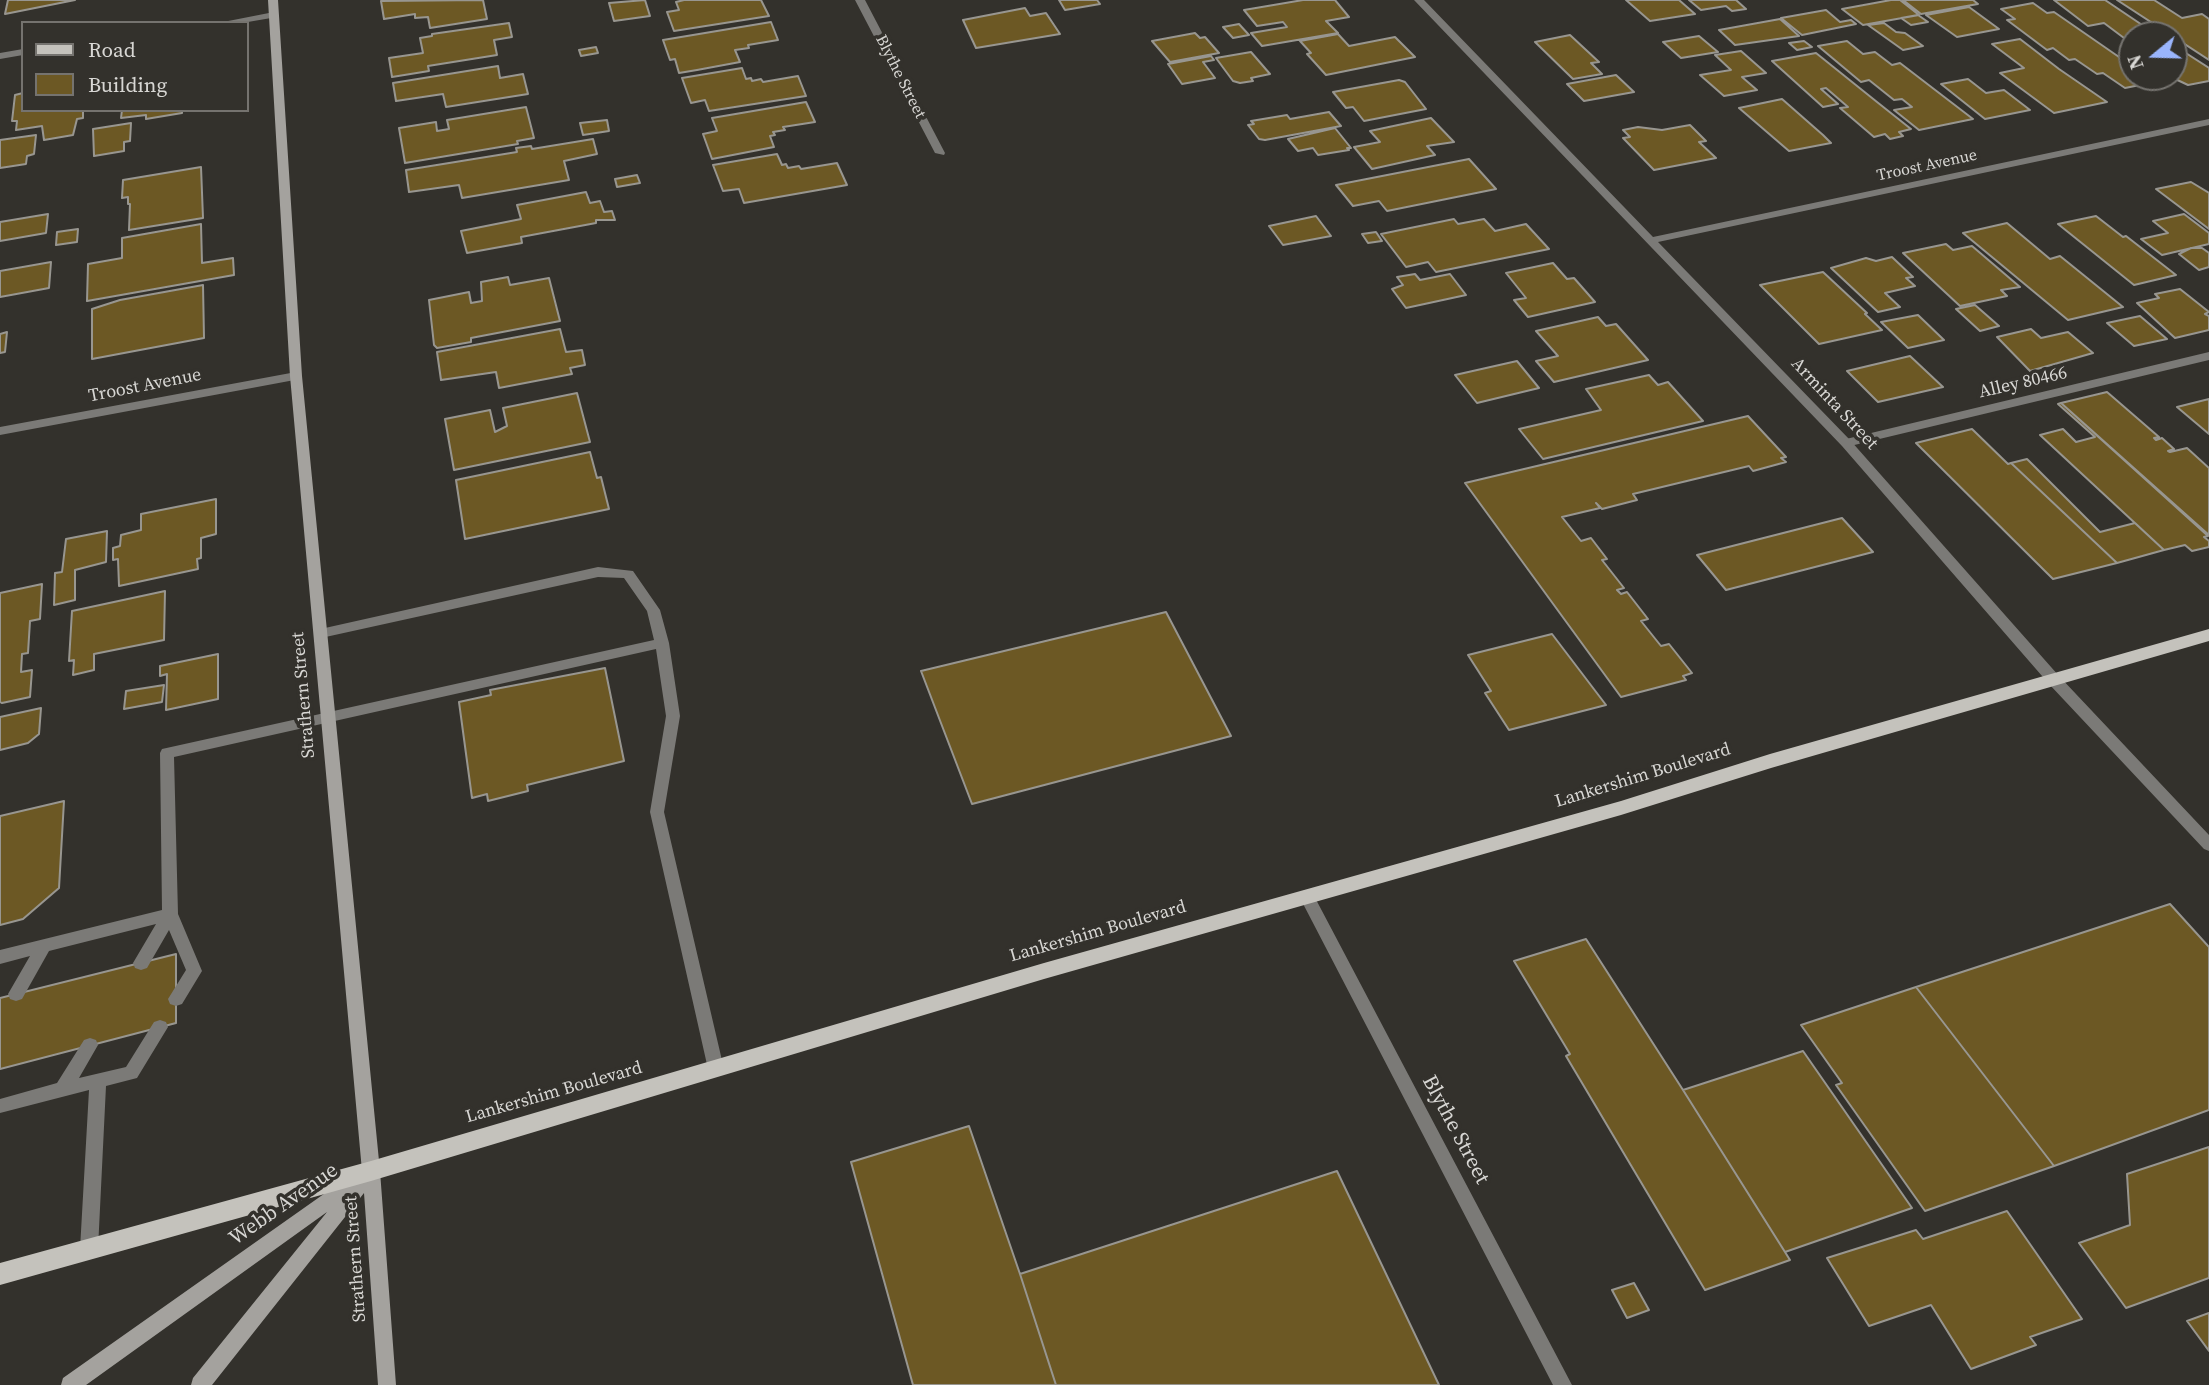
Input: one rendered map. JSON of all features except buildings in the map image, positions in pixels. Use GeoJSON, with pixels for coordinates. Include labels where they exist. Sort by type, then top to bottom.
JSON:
{"type":"FeatureCollection","features":[{"type":"Feature","properties":{"kind":"main road","name":"Strathern Street"},"geometry":{"type":"LineString","coordinates":[[273,0],[296,376],[371,1171],[387,1385]]}},
{"type":"Feature","properties":{"kind":"main road","name":"Lankershim Boulevard"},"geometry":{"type":"LineString","coordinates":[[0,1274],[371,1171],[2209,635]]}},
{"type":"Feature","properties":{"kind":"main road","name":"Webb Avenue"},"geometry":{"type":"LineString","coordinates":[[70,1385],[371,1171]]}},
{"type":"Feature","properties":{"kind":"main road","name":"Webb Avenue"},"geometry":{"type":"LineString","coordinates":[[200,1385],[371,1171]]}},
{"type":"Feature","properties":{"kind":"street","name":"Blythe Street"},"geometry":{"type":"LineString","coordinates":[[860,0],[940,153]]}},
{"type":"Feature","properties":{"kind":"street","name":"Arminta Street"},"geometry":{"type":"LineString","coordinates":[[1419,0],[1846,443],[2054,680],[2209,845]]}},
{"type":"Feature","properties":{"kind":"street"},"geometry":{"type":"LineString","coordinates":[[235,21],[274,15]]}},
{"type":"Feature","properties":{"kind":"street"},"geometry":{"type":"LineString","coordinates":[[0,56],[21,52]]}},
{"type":"Feature","properties":{"kind":"street","name":"Troost Avenue"},"geometry":{"type":"LineString","coordinates":[[1652,240],[2209,122]]}},
{"type":"Feature","properties":{"kind":"street","name":"Alley 80466"},"geometry":{"type":"LineString","coordinates":[[1846,443],[2209,356]]}},
{"type":"Feature","properties":{"kind":"street","name":"Troost Avenue"},"geometry":{"type":"LineString","coordinates":[[0,431],[296,376]]}},
{"type":"Feature","properties":{"kind":"street"},"geometry":{"type":"LineString","coordinates":[[321,633],[598,572],[628,574],[653,610],[662,643],[673,716],[657,813],[716,1069]]}},
{"type":"Feature","properties":{"kind":"street"},"geometry":{"type":"LineString","coordinates":[[176,999],[194,971],[170,914],[167,753],[327,715],[662,643]]}},
{"type":"Feature","properties":{"kind":"street","name":"Blythe Street"},"geometry":{"type":"LineString","coordinates":[[1307,896],[1563,1385]]}},
{"type":"Feature","properties":{"kind":"street"},"geometry":{"type":"LineString","coordinates":[[0,957],[170,914]]}},
{"type":"Feature","properties":{"kind":"street"},"geometry":{"type":"LineString","coordinates":[[141,963],[170,914]]}},
{"type":"Feature","properties":{"kind":"street"},"geometry":{"type":"LineString","coordinates":[[16,994],[44,946]]}},
{"type":"Feature","properties":{"kind":"street"},"geometry":{"type":"LineString","coordinates":[[0,1106],[131,1073],[160,1027]]}},
{"type":"Feature","properties":{"kind":"street"},"geometry":{"type":"LineString","coordinates":[[63,1089],[90,1045]]}},
{"type":"Feature","properties":{"kind":"street"},"geometry":{"type":"LineString","coordinates":[[89,1249],[98,1081]]}}]}
